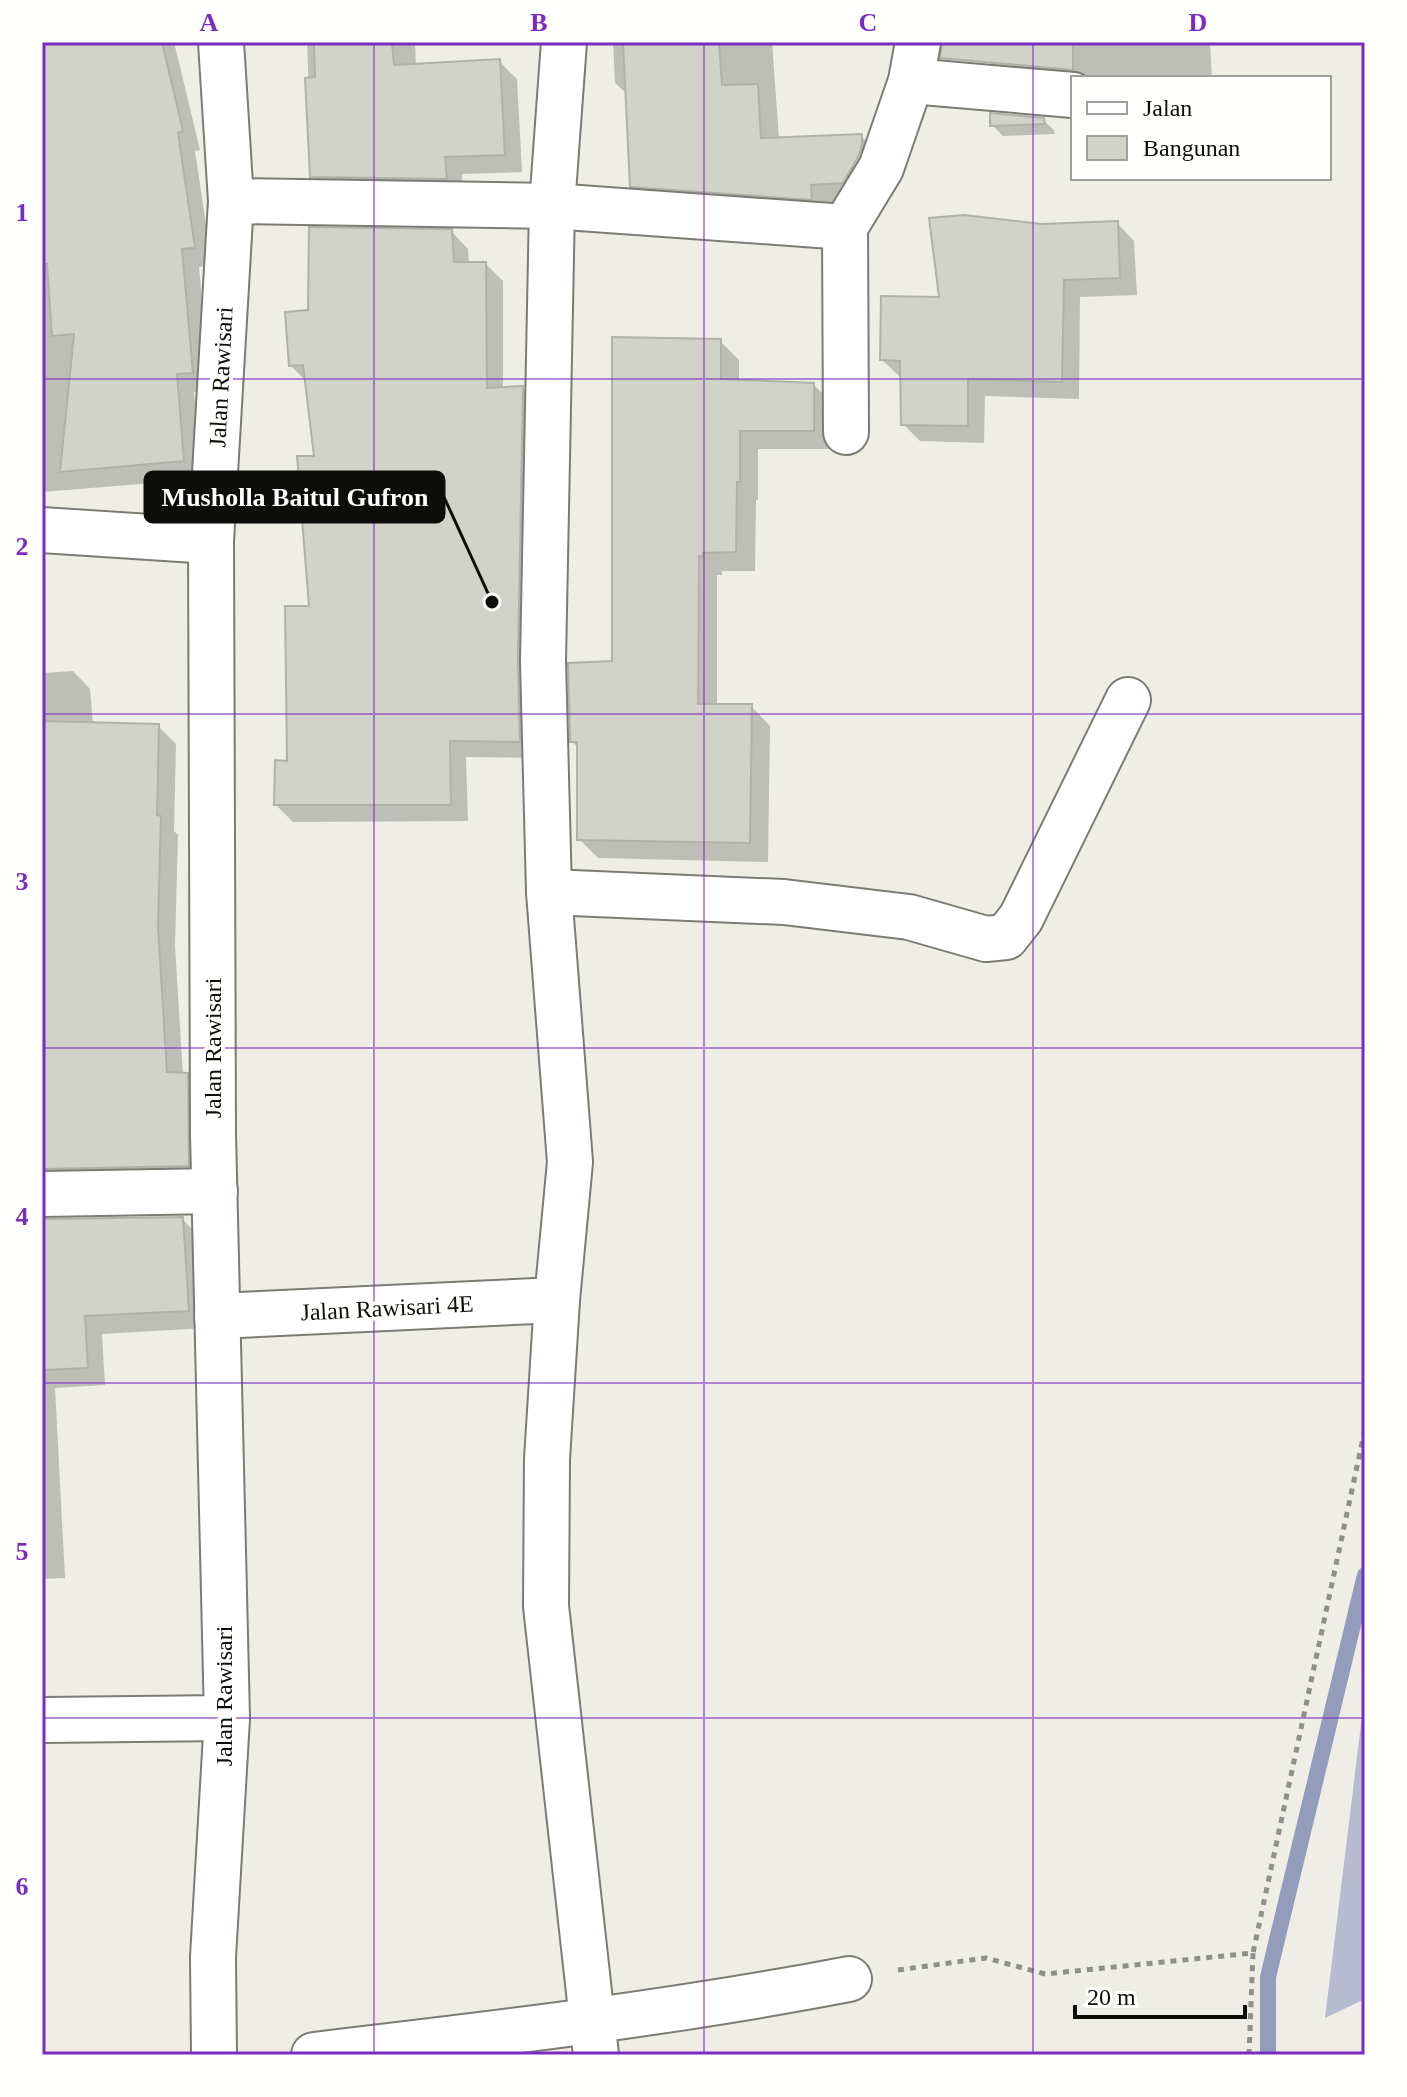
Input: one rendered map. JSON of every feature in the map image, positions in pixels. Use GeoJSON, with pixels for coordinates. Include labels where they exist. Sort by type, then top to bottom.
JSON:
{"type":"FeatureCollection","features":[{"type":"Feature","properties":{"kind":"street","name":"Jalan Rawisari"},"geometry":{"type":"LineString","coordinates":[[214,2055],[213,1957],[227,1718],[215,1191],[211,541],[231,201],[221,42]]}},
{"type":"Feature","properties":{"kind":"street"},"geometry":{"type":"LineString","coordinates":[[564,42],[552,206],[543,661],[549,892],[570,1162],[547,1459],[546,1606],[594,2038]]}},
{"type":"Feature","properties":{"kind":"street"},"geometry":{"type":"LineString","coordinates":[[846,432],[845,227],[881,168],[914,61],[1071,95]]}},
{"type":"Feature","properties":{"kind":"street"},"geometry":{"type":"LineString","coordinates":[[231,201],[552,206],[845,227]]}},
{"type":"Feature","properties":{"kind":"street"},"geometry":{"type":"LineString","coordinates":[[42,530],[211,541]]}},
{"type":"Feature","properties":{"kind":"street"},"geometry":{"type":"LineString","coordinates":[[549,892],[784,902],[909,917],[986,939],[1006,937],[1021,918],[1128,700]]}},
{"type":"Feature","properties":{"kind":"street"},"geometry":{"type":"LineString","coordinates":[[42,1194],[215,1191]]}},
{"type":"Feature","properties":{"kind":"street","name":"Jalan Rawisari 4E"},"geometry":{"type":"LineString","coordinates":[[217,1316],[557,1300]]}},
{"type":"Feature","properties":{"kind":"street"},"geometry":{"type":"LineString","coordinates":[[42,1720],[227,1718]]}},
{"type":"Feature","properties":{"kind":"street"},"geometry":{"type":"LineString","coordinates":[[314,2055],[594,2038],[761,1996],[849,1979]]}},
{"type":"Feature","properties":{"kind":"path"},"geometry":{"type":"LineString","coordinates":[[1249,2055],[1253,1953],[1365,1429]]}},
{"type":"Feature","properties":{"kind":"path"},"geometry":{"type":"LineString","coordinates":[[849,1979],[986,1958],[1045,1974],[1253,1953]]}},
{"type":"Feature","properties":{"kind":"shaded area"},"geometry":{"type":"Polygon","coordinates":[[[1365,1692],[1365,1999],[1325,2018],[1365,1692]]]}},
{"type":"Feature","properties":{"kind":"building"},"geometry":{"type":"Polygon","coordinates":[[[42,42],[162,42],[183,131],[178,133],[195,248],[182,249],[193,373],[177,374],[184,461],[60,472],[74,334],[52,336],[47,264],[42,264],[42,42]]]}},
{"type":"Feature","properties":{"kind":"building"},"geometry":{"type":"Polygon","coordinates":[[[314,42],[392,42],[394,65],[500,59],[505,155],[445,157],[447,179],[310,177],[305,78],[315,77],[314,42]]]}},
{"type":"Feature","properties":{"kind":"building"},"geometry":{"type":"Polygon","coordinates":[[[623,42],[719,42],[722,85],[758,84],[761,138],[862,134],[858,157],[843,183],[811,185],[812,200],[630,187],[623,42]]]}},
{"type":"Feature","properties":{"kind":"building"},"geometry":{"type":"Polygon","coordinates":[[[942,42],[1073,42],[1073,70],[940,58],[942,42]]]}},
{"type":"Feature","properties":{"kind":"building"},"geometry":{"type":"Polygon","coordinates":[[[990,113],[1044,118],[1045,124],[990,126],[990,113]]]}},
{"type":"Feature","properties":{"kind":"building"},"geometry":{"type":"Polygon","coordinates":[[[964,215],[1041,224],[1118,221],[1120,278],[1064,280],[1062,382],[968,379],[968,426],[901,425],[900,361],[880,360],[881,296],[939,297],[929,218],[964,215]]]}},
{"type":"Feature","properties":{"kind":"building"},"geometry":{"type":"Polygon","coordinates":[[[309,227],[452,229],[454,262],[486,262],[487,388],[523,386],[518,660],[520,742],[450,741],[451,805],[274,805],[275,760],[287,761],[285,606],[309,606],[297,456],[314,456],[303,365],[289,366],[285,312],[308,310],[309,227]]]}},
{"type":"Feature","properties":{"kind":"building"},"geometry":{"type":"Polygon","coordinates":[[[612,337],[721,339],[721,379],[814,383],[814,431],[740,431],[736,552],[703,553],[703,557],[699,556],[698,704],[752,704],[750,843],[577,840],[577,742],[570,742],[568,663],[612,661],[612,337]]]}},
{"type":"Feature","properties":{"kind":"building"},"geometry":{"type":"Polygon","coordinates":[[[42,721],[159,724],[157,815],[161,816],[158,927],[167,1072],[188,1073],[189,1166],[42,1169],[42,721]]]}},
{"type":"Feature","properties":{"kind":"building"},"geometry":{"type":"Polygon","coordinates":[[[183,1217],[189,1311],[85,1316],[88,1368],[42,1370],[42,1219],[183,1217]]]}},
{"type":"Feature","properties":{"kind":"waterway"},"geometry":{"type":"LineString","coordinates":[[1268,2055],[1268,1977],[1365,1575]]}},
{"type":"Feature","properties":{"kind":"place","name":"Musholla Baitul Gufron"},"geometry":{"type":"Point","coordinates":[492,602]}}]}
